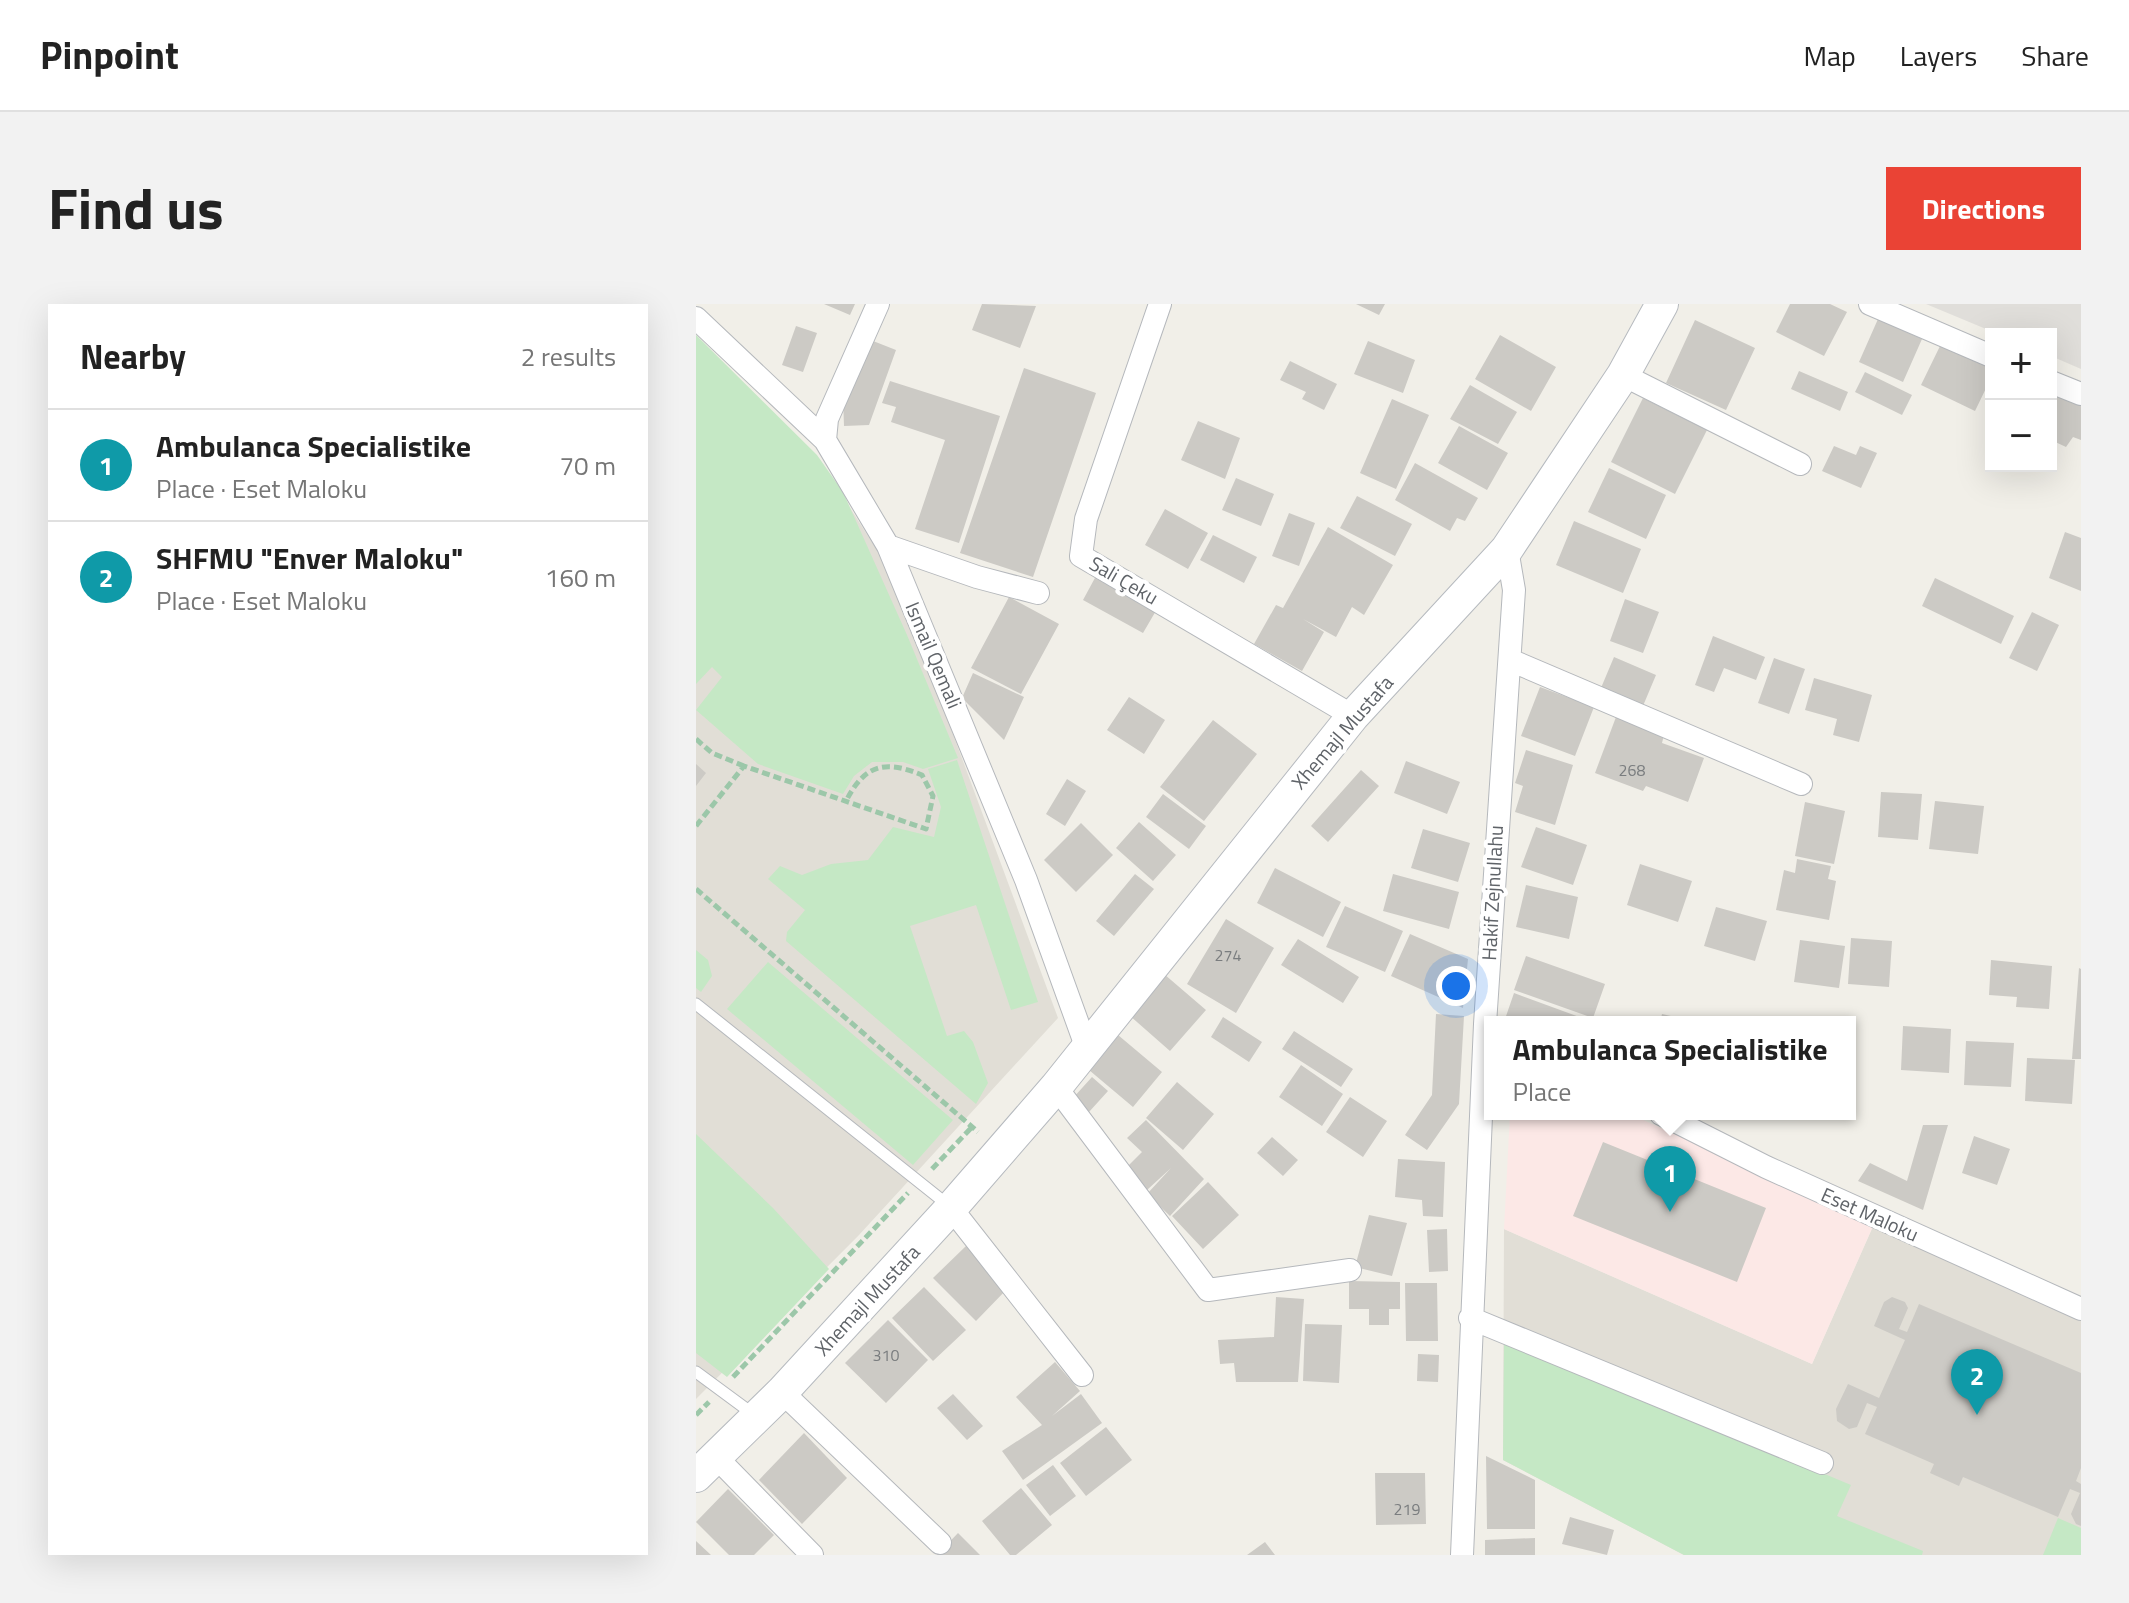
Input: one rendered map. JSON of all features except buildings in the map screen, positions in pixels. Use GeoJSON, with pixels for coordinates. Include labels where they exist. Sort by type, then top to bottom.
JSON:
{"type":"FeatureCollection","features":[{"type":"Feature","properties":{"kind":"main road","name":"Xhemajl Mustafa"},"geometry":{"type":"LineString","coordinates":[[706,1467],[782,1392],[951,1208],[1056,1087],[1353,716],[1507,549],[1623,375],[1662,304]]}},
{"type":"Feature","properties":{"kind":"street"},"geometry":{"type":"LineString","coordinates":[[825,440],[827,419],[878,304]]}},
{"type":"Feature","properties":{"kind":"street","name":"Sali Çeku"},"geometry":{"type":"LineString","coordinates":[[1160,304],[1086,519],[1081,556],[1353,716]]}},
{"type":"Feature","properties":{"kind":"street"},"geometry":{"type":"LineString","coordinates":[[1870,304],[1985,353]]}},
{"type":"Feature","properties":{"kind":"street","name":"Ismail Qemali"},"geometry":{"type":"LineString","coordinates":[[696,318],[825,440],[888,546],[1026,880],[1086,1046]]}},
{"type":"Feature","properties":{"kind":"street"},"geometry":{"type":"LineString","coordinates":[[1623,375],[1800,464]]}},
{"type":"Feature","properties":{"kind":"street"},"geometry":{"type":"LineString","coordinates":[[2057,384],[2081,394]]}},
{"type":"Feature","properties":{"kind":"street"},"geometry":{"type":"LineString","coordinates":[[888,546],[977,577],[1038,593]]}},
{"type":"Feature","properties":{"kind":"street","name":"Hakif Zejnullahu"},"geometry":{"type":"LineString","coordinates":[[1488,1016],[1514,590],[1507,549]]}},
{"type":"Feature","properties":{"kind":"street"},"geometry":{"type":"LineString","coordinates":[[1510,660],[1801,784]]}},
{"type":"Feature","properties":{"kind":"street","name":"Hakif Zejnullahu"},"geometry":{"type":"LineString","coordinates":[[1462,1555],[1470,1318],[1484,1077]]}},
{"type":"Feature","properties":{"kind":"street"},"geometry":{"type":"LineString","coordinates":[[1056,1087],[1208,1290],[1350,1270]]}},
{"type":"Feature","properties":{"kind":"street","name":"Eset Maloku"},"geometry":{"type":"LineString","coordinates":[[1673,1120],[1766,1167],[2081,1309]]}},
{"type":"Feature","properties":{"kind":"street"},"geometry":{"type":"LineString","coordinates":[[951,1208],[1082,1375]]}},
{"type":"Feature","properties":{"kind":"street"},"geometry":{"type":"LineString","coordinates":[[1470,1318],[1822,1463]]}},
{"type":"Feature","properties":{"kind":"street"},"geometry":{"type":"LineString","coordinates":[[782,1392],[940,1543]]}},
{"type":"Feature","properties":{"kind":"street","name":"Xhemajl Mustafa"},"geometry":{"type":"LineString","coordinates":[[706,1467],[812,1555]]}},
{"type":"Feature","properties":{"kind":"lane"},"geometry":{"type":"LineString","coordinates":[[696,1004],[951,1208]]}},
{"type":"Feature","properties":{"kind":"lane"},"geometry":{"type":"LineString","coordinates":[[696,1372],[756,1417]]}},
{"type":"Feature","properties":{"kind":"path"},"geometry":{"type":"LineString","coordinates":[[696,739],[712,753],[744,766],[845,803],[926,829],[933,796],[922,775],[901,766],[875,768],[857,779],[845,803]]}},
{"type":"Feature","properties":{"kind":"path"},"geometry":{"type":"LineString","coordinates":[[696,826],[744,766]]}},
{"type":"Feature","properties":{"kind":"path"},"geometry":{"type":"LineString","coordinates":[[696,889],[1000,1150]]}},
{"type":"Feature","properties":{"kind":"path"},"geometry":{"type":"LineString","coordinates":[[696,1415],[972,1126]]}},
{"type":"Feature","properties":{"kind":"shaded area"},"geometry":{"type":"Polygon","coordinates":[[[1926,304],[2081,304],[2081,369],[2057,359],[2057,328],[1985,329],[1926,304]]]}},
{"type":"Feature","properties":{"kind":"shaded area"},"geometry":{"type":"Polygon","coordinates":[[[696,339],[838,489],[896,580],[1058,1018],[859,1235],[696,1399],[696,339]]]}},
{"type":"Feature","properties":{"kind":"shaded area"},"geometry":{"type":"Polygon","coordinates":[[[1510,1120],[1643,1120],[1874,1224],[1812,1364],[1504,1229],[1510,1120]]]}},
{"type":"Feature","properties":{"kind":"shaded area"},"geometry":{"type":"Polygon","coordinates":[[[1874,1224],[2081,1321],[2081,1555],[1684,1555],[1503,1460],[1504,1229],[1812,1364],[1874,1224]]]}},
{"type":"Feature","properties":{"kind":"green space"},"geometry":{"type":"Polygon","coordinates":[[[696,335],[817,455],[843,492],[958,758],[923,769],[903,762],[872,762],[854,776],[843,794],[758,764],[696,710],[722,677],[712,667],[696,684],[696,335]]]}},
{"type":"Feature","properties":{"kind":"green space"},"geometry":{"type":"Polygon","coordinates":[[[957,760],[1038,1002],[1011,1010],[976,905],[910,926],[947,1036],[964,1031],[973,1042],[988,1083],[976,1104],[786,941],[787,932],[805,910],[768,879],[780,866],[802,875],[831,864],[868,860],[893,827],[934,837],[941,807],[928,769],[957,760]]]}},
{"type":"Feature","properties":{"kind":"green space"},"geometry":{"type":"Polygon","coordinates":[[[696,950],[708,960],[712,976],[701,992],[696,988],[696,950]]]}},
{"type":"Feature","properties":{"kind":"green space"},"geometry":{"type":"Polygon","coordinates":[[[768,962],[953,1120],[913,1165],[727,1009],[768,962]]]}},
{"type":"Feature","properties":{"kind":"green space"},"geometry":{"type":"Polygon","coordinates":[[[696,1134],[773,1208],[829,1269],[727,1377],[696,1353],[696,1134]]]}},
{"type":"Feature","properties":{"kind":"green space"},"geometry":{"type":"Polygon","coordinates":[[[1504,1340],[1851,1485],[1837,1516],[1923,1551],[1922,1555],[1684,1555],[1503,1460],[1504,1340]]]}},
{"type":"Feature","properties":{"kind":"green space"},"geometry":{"type":"Polygon","coordinates":[[[2058,1518],[2081,1528],[2081,1555],[2043,1555],[2058,1518]]]}},
{"type":"Feature","properties":{"kind":"place","name":"Ambulanca Specialistike"},"geometry":{"type":"Point","coordinates":[1670,1212]}},
{"type":"Feature","properties":{"kind":"place","name":"SHFMU \"Enver Maloku\""},"geometry":{"type":"Point","coordinates":[1977,1415]}}]}
